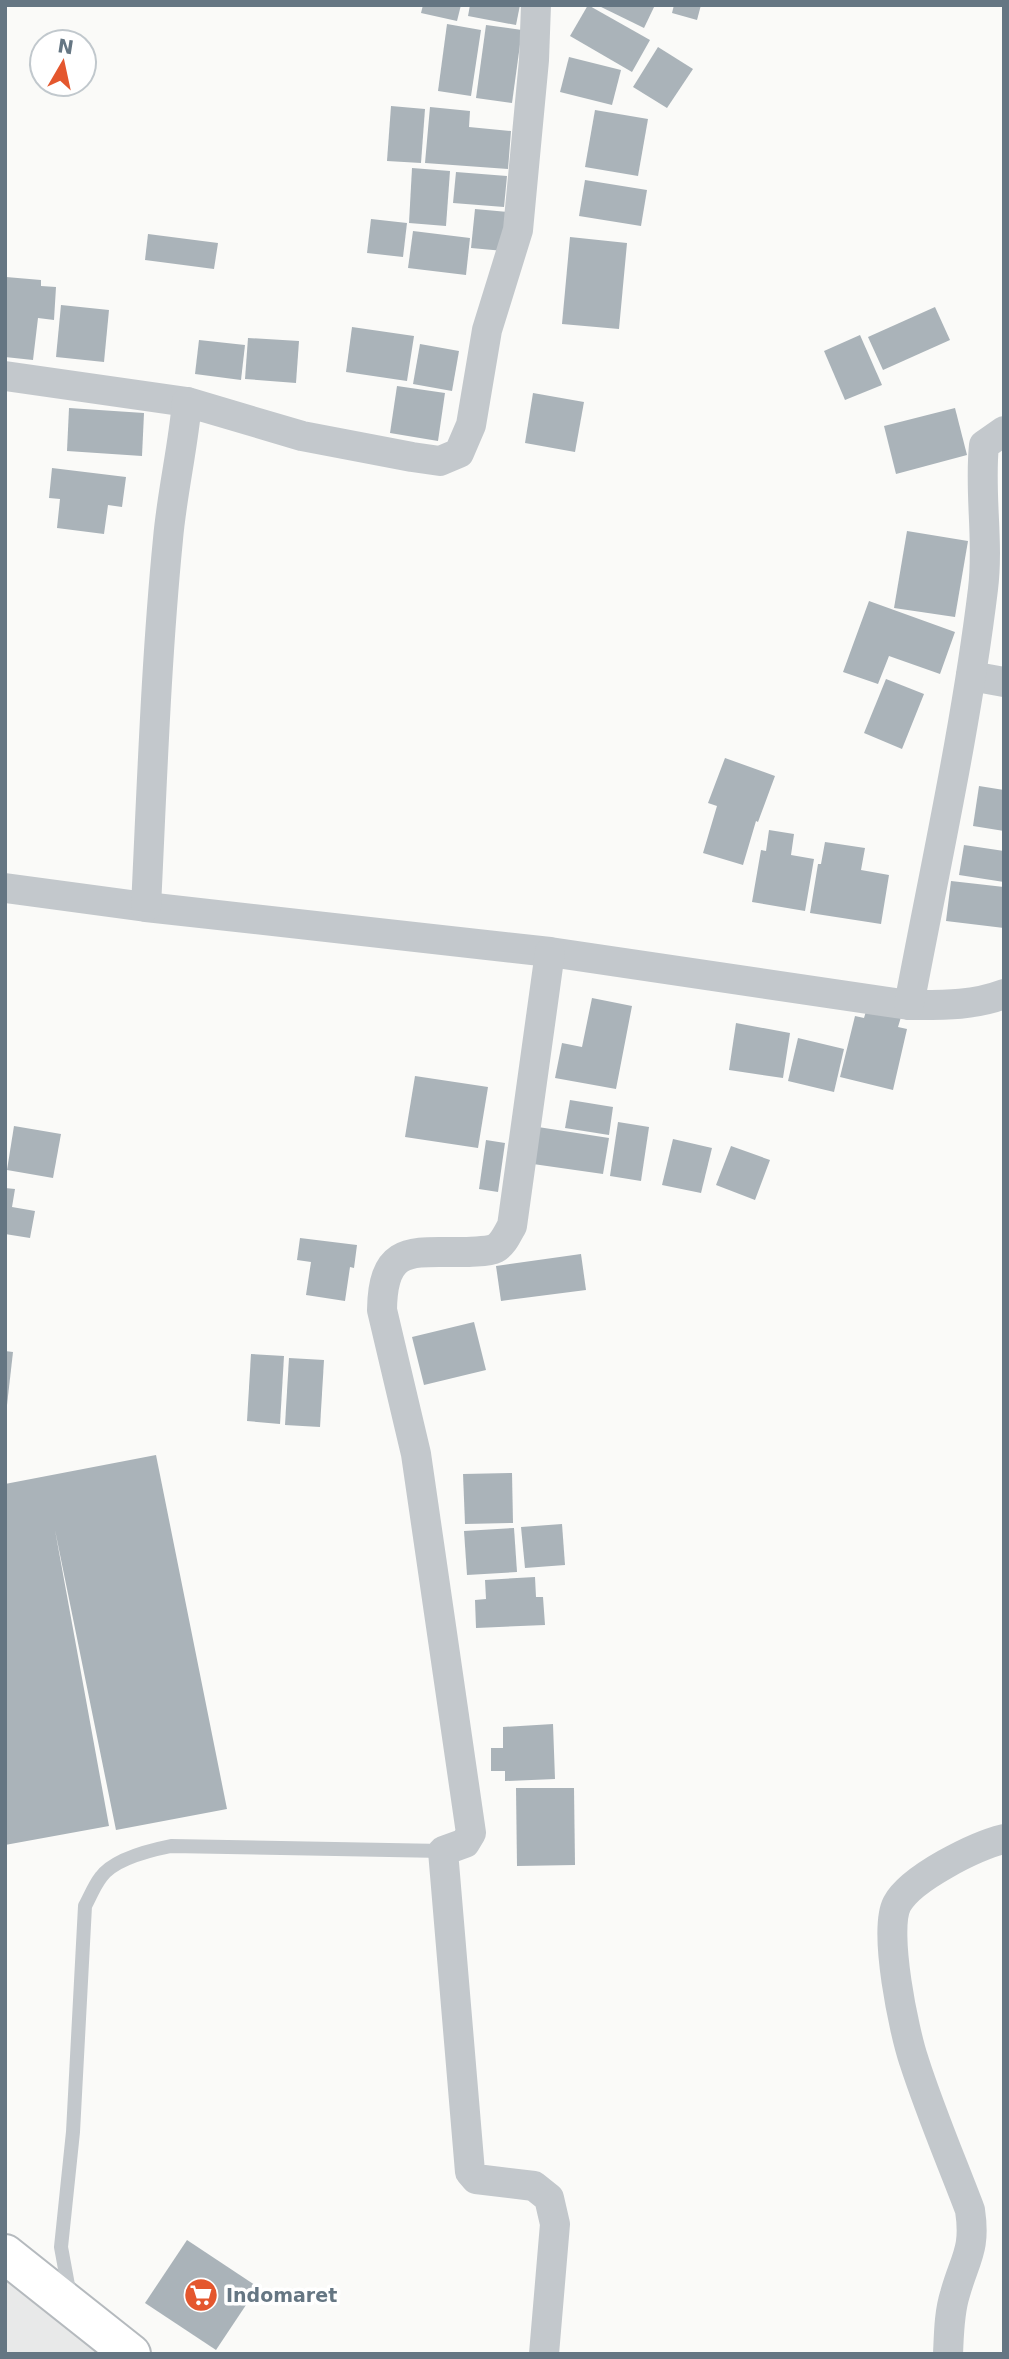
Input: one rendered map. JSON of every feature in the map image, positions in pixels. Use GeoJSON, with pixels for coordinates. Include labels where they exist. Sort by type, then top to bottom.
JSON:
{"type":"FeatureCollection","features":[{"type":"Feature","properties":{"kind":"main road"},"geometry":{"type":"LineString","coordinates":[[5,2254],[131,2354]]}},
{"type":"Feature","properties":{"kind":"street"},"geometry":{"type":"LineString","coordinates":[[5,376],[187,402],[302,436],[412,457],[440,461],[459,453],[471,425],[487,330],[518,230],[534,60],[536,5]]}},
{"type":"Feature","properties":{"kind":"street"},"geometry":{"type":"LineString","coordinates":[[146,907],[163,596],[168,535],[187,402]]}},
{"type":"Feature","properties":{"kind":"street"},"geometry":{"type":"LineString","coordinates":[[909,1005],[971,676],[984,586],[981,467],[984,445],[1004,431]]}},
{"type":"Feature","properties":{"kind":"street"},"geometry":{"type":"LineString","coordinates":[[971,676],[1004,682]]}},
{"type":"Feature","properties":{"kind":"street"},"geometry":{"type":"LineString","coordinates":[[5,888],[146,907],[550,952],[909,1005],[981,1002],[1004,994]]}},
{"type":"Feature","properties":{"kind":"street"},"geometry":{"type":"LineString","coordinates":[[544,2354],[555,2224],[549,2199],[534,2186],[476,2179],[470,2172],[443,1850],[465,1843],[471,1833],[416,1454],[382,1310],[382,1286],[389,1268],[397,1259],[410,1253],[488,1251],[504,1242],[512,1226],[516,1204],[550,952]]}},
{"type":"Feature","properties":{"kind":"street"},"geometry":{"type":"LineString","coordinates":[[948,2354],[954,2297],[971,2250],[973,2231],[970,2210],[913,2059],[891,1951],[892,1926],[895,1906],[919,1880],[985,1844],[1004,1839]]}},
{"type":"Feature","properties":{"kind":"lane"},"geometry":{"type":"LineString","coordinates":[[73,2310],[61,2247],[73,2132],[85,1906],[102,1874],[124,1860],[150,1850],[171,1846],[443,1850]]}},
{"type":"Feature","properties":{"kind":"shaded area"},"geometry":{"type":"Polygon","coordinates":[[[5,2276],[103,2354],[5,2354],[5,2276]]]}},
{"type":"Feature","properties":{"kind":"building"},"geometry":{"type":"Polygon","coordinates":[[[423,5],[461,5],[457,21],[421,13],[423,5]]]}},
{"type":"Feature","properties":{"kind":"building"},"geometry":{"type":"Polygon","coordinates":[[[470,5],[520,5],[516,25],[468,16],[470,5]]]}},
{"type":"Feature","properties":{"kind":"building"},"geometry":{"type":"Polygon","coordinates":[[[588,5],[650,40],[632,72],[570,36],[588,5]]]}},
{"type":"Feature","properties":{"kind":"building"},"geometry":{"type":"Polygon","coordinates":[[[597,5],[655,5],[644,28],[597,5]]]}},
{"type":"Feature","properties":{"kind":"building"},"geometry":{"type":"Polygon","coordinates":[[[674,5],[701,5],[697,20],[672,13],[674,5]]]}},
{"type":"Feature","properties":{"kind":"building"},"geometry":{"type":"Polygon","coordinates":[[[447,24],[481,30],[471,96],[438,91],[447,24]]]}},
{"type":"Feature","properties":{"kind":"building"},"geometry":{"type":"Polygon","coordinates":[[[486,25],[522,30],[512,103],[476,98],[486,25]]]}},
{"type":"Feature","properties":{"kind":"building"},"geometry":{"type":"Polygon","coordinates":[[[658,47],[693,69],[667,108],[633,87],[658,47]]]}},
{"type":"Feature","properties":{"kind":"building"},"geometry":{"type":"Polygon","coordinates":[[[569,57],[621,70],[612,105],[560,92],[569,57]]]}},
{"type":"Feature","properties":{"kind":"building"},"geometry":{"type":"Polygon","coordinates":[[[391,106],[425,109],[421,163],[387,161],[391,106]]]}},
{"type":"Feature","properties":{"kind":"building"},"geometry":{"type":"Polygon","coordinates":[[[430,107],[470,111],[469,127],[511,131],[508,169],[425,163],[430,107]]]}},
{"type":"Feature","properties":{"kind":"building"},"geometry":{"type":"Polygon","coordinates":[[[595,110],[648,119],[638,176],[585,167],[595,110]]]}},
{"type":"Feature","properties":{"kind":"building"},"geometry":{"type":"Polygon","coordinates":[[[412,168],[450,171],[446,226],[409,223],[412,168]]]}},
{"type":"Feature","properties":{"kind":"building"},"geometry":{"type":"Polygon","coordinates":[[[456,172],[507,176],[504,207],[453,203],[456,172]]]}},
{"type":"Feature","properties":{"kind":"building"},"geometry":{"type":"Polygon","coordinates":[[[585,180],[647,190],[641,226],[579,216],[585,180]]]}},
{"type":"Feature","properties":{"kind":"building"},"geometry":{"type":"Polygon","coordinates":[[[475,209],[508,212],[504,251],[471,248],[475,209]]]}},
{"type":"Feature","properties":{"kind":"building"},"geometry":{"type":"Polygon","coordinates":[[[371,219],[407,223],[403,257],[367,253],[371,219]]]}},
{"type":"Feature","properties":{"kind":"building"},"geometry":{"type":"Polygon","coordinates":[[[413,231],[470,238],[466,275],[408,268],[413,231]]]}},
{"type":"Feature","properties":{"kind":"building"},"geometry":{"type":"Polygon","coordinates":[[[148,234],[218,243],[214,269],[145,260],[148,234]]]}},
{"type":"Feature","properties":{"kind":"building"},"geometry":{"type":"Polygon","coordinates":[[[570,237],[627,243],[619,329],[562,324],[570,237]]]}},
{"type":"Feature","properties":{"kind":"building"},"geometry":{"type":"Polygon","coordinates":[[[6,277],[41,280],[41,286],[56,287],[54,320],[38,318],[33,360],[5,357],[6,277]]]}},
{"type":"Feature","properties":{"kind":"building"},"geometry":{"type":"Polygon","coordinates":[[[61,305],[109,310],[104,362],[56,357],[61,305]]]}},
{"type":"Feature","properties":{"kind":"building"},"geometry":{"type":"Polygon","coordinates":[[[935,307],[950,340],[883,370],[868,337],[935,307]]]}},
{"type":"Feature","properties":{"kind":"building"},"geometry":{"type":"Polygon","coordinates":[[[352,327],[414,336],[407,381],[346,372],[352,327]]]}},
{"type":"Feature","properties":{"kind":"building"},"geometry":{"type":"Polygon","coordinates":[[[860,335],[882,385],[845,400],[824,351],[860,335]]]}},
{"type":"Feature","properties":{"kind":"building"},"geometry":{"type":"Polygon","coordinates":[[[248,338],[299,341],[296,383],[245,379],[248,338]]]}},
{"type":"Feature","properties":{"kind":"building"},"geometry":{"type":"Polygon","coordinates":[[[199,340],[245,345],[241,380],[195,374],[199,340]]]}},
{"type":"Feature","properties":{"kind":"building"},"geometry":{"type":"Polygon","coordinates":[[[420,344],[459,351],[452,391],[413,384],[420,344]]]}},
{"type":"Feature","properties":{"kind":"building"},"geometry":{"type":"Polygon","coordinates":[[[397,386],[445,393],[438,441],[390,433],[397,386]]]}},
{"type":"Feature","properties":{"kind":"building"},"geometry":{"type":"Polygon","coordinates":[[[533,393],[584,402],[575,452],[525,443],[533,393]]]}},
{"type":"Feature","properties":{"kind":"building"},"geometry":{"type":"Polygon","coordinates":[[[69,408],[144,413],[142,456],[67,451],[69,408]]]}},
{"type":"Feature","properties":{"kind":"building"},"geometry":{"type":"Polygon","coordinates":[[[955,408],[967,455],[896,474],[884,426],[955,408]]]}},
{"type":"Feature","properties":{"kind":"building"},"geometry":{"type":"Polygon","coordinates":[[[52,468],[126,477],[122,507],[108,505],[104,534],[57,528],[60,499],[49,498],[52,468]]]}},
{"type":"Feature","properties":{"kind":"building"},"geometry":{"type":"Polygon","coordinates":[[[907,531],[968,541],[955,617],[894,608],[907,531]]]}},
{"type":"Feature","properties":{"kind":"building"},"geometry":{"type":"Polygon","coordinates":[[[869,601],[955,632],[940,674],[889,656],[878,684],[843,672],[869,601]]]}},
{"type":"Feature","properties":{"kind":"building"},"geometry":{"type":"Polygon","coordinates":[[[886,679],[924,694],[902,749],[864,733],[886,679]]]}},
{"type":"Feature","properties":{"kind":"building"},"geometry":{"type":"Polygon","coordinates":[[[725,758],[775,776],[758,822],[756,821],[743,865],[703,853],[717,806],[708,803],[725,758]]]}},
{"type":"Feature","properties":{"kind":"building"},"geometry":{"type":"Polygon","coordinates":[[[979,786],[1004,790],[1004,831],[973,826],[979,786]]]}},
{"type":"Feature","properties":{"kind":"building"},"geometry":{"type":"Polygon","coordinates":[[[769,830],[794,834],[791,855],[814,859],[805,911],[752,902],[761,850],[766,851],[769,830]]]}},
{"type":"Feature","properties":{"kind":"building"},"geometry":{"type":"Polygon","coordinates":[[[825,842],[865,848],[861,870],[889,875],[881,924],[810,913],[818,864],[821,864],[825,842]]]}},
{"type":"Feature","properties":{"kind":"building"},"geometry":{"type":"Polygon","coordinates":[[[964,845],[1004,851],[1004,882],[959,875],[964,845]]]}},
{"type":"Feature","properties":{"kind":"building"},"geometry":{"type":"Polygon","coordinates":[[[951,881],[1004,887],[1004,928],[946,921],[951,881]]]}},
{"type":"Feature","properties":{"kind":"building"},"geometry":{"type":"Polygon","coordinates":[[[592,998],[632,1006],[616,1089],[555,1078],[562,1043],[582,1047],[592,998]]]}},
{"type":"Feature","properties":{"kind":"building"},"geometry":{"type":"Polygon","coordinates":[[[867,1008],[901,1017],[898,1027],[907,1029],[893,1090],[840,1077],[855,1016],[864,1018],[867,1008]]]}},
{"type":"Feature","properties":{"kind":"building"},"geometry":{"type":"Polygon","coordinates":[[[736,1023],[790,1033],[783,1078],[729,1070],[736,1023]]]}},
{"type":"Feature","properties":{"kind":"building"},"geometry":{"type":"Polygon","coordinates":[[[798,1038],[844,1049],[834,1092],[788,1081],[798,1038]]]}},
{"type":"Feature","properties":{"kind":"building"},"geometry":{"type":"Polygon","coordinates":[[[415,1076],[488,1087],[478,1148],[405,1137],[415,1076]]]}},
{"type":"Feature","properties":{"kind":"building"},"geometry":{"type":"Polygon","coordinates":[[[570,1100],[613,1107],[609,1135],[565,1128],[570,1100]]]}},
{"type":"Feature","properties":{"kind":"building"},"geometry":{"type":"Polygon","coordinates":[[[618,1122],[649,1127],[641,1181],[610,1176],[618,1122]]]}},
{"type":"Feature","properties":{"kind":"building"},"geometry":{"type":"Polygon","coordinates":[[[14,1126],[61,1134],[53,1178],[7,1170],[14,1126]]]}},
{"type":"Feature","properties":{"kind":"building"},"geometry":{"type":"Polygon","coordinates":[[[538,1127],[609,1138],[603,1174],[533,1164],[538,1127]]]}},
{"type":"Feature","properties":{"kind":"building"},"geometry":{"type":"Polygon","coordinates":[[[673,1139],[712,1148],[701,1193],[662,1185],[673,1139]]]}},
{"type":"Feature","properties":{"kind":"building"},"geometry":{"type":"Polygon","coordinates":[[[486,1140],[505,1143],[498,1192],[479,1189],[486,1140]]]}},
{"type":"Feature","properties":{"kind":"building"},"geometry":{"type":"Polygon","coordinates":[[[731,1146],[770,1160],[755,1200],[716,1185],[731,1146]]]}},
{"type":"Feature","properties":{"kind":"building"},"geometry":{"type":"Polygon","coordinates":[[[5,1188],[15,1189],[12,1207],[35,1211],[30,1238],[5,1234],[5,1188]]]}},
{"type":"Feature","properties":{"kind":"building"},"geometry":{"type":"Polygon","coordinates":[[[300,1238],[357,1245],[354,1268],[350,1267],[345,1301],[306,1295],[311,1262],[297,1260],[300,1238]]]}},
{"type":"Feature","properties":{"kind":"building"},"geometry":{"type":"Polygon","coordinates":[[[581,1254],[586,1290],[501,1301],[496,1266],[581,1254]]]}},
{"type":"Feature","properties":{"kind":"building"},"geometry":{"type":"Polygon","coordinates":[[[474,1322],[486,1370],[424,1385],[412,1337],[474,1322]]]}},
{"type":"Feature","properties":{"kind":"building"},"geometry":{"type":"Polygon","coordinates":[[[5,1351],[13,1352],[7,1405],[5,1405],[5,1351]]]}},
{"type":"Feature","properties":{"kind":"building"},"geometry":{"type":"Polygon","coordinates":[[[251,1354],[284,1356],[280,1424],[247,1421],[251,1354]]]}},
{"type":"Feature","properties":{"kind":"building"},"geometry":{"type":"Polygon","coordinates":[[[289,1358],[324,1360],[320,1427],[285,1425],[289,1358]]]}},
{"type":"Feature","properties":{"kind":"building"},"geometry":{"type":"Polygon","coordinates":[[[156,1455],[227,1809],[116,1830],[55,1530],[109,1826],[5,1845],[5,1484],[156,1455]]]}},
{"type":"Feature","properties":{"kind":"building"},"geometry":{"type":"Polygon","coordinates":[[[512,1473],[513,1523],[465,1524],[463,1474],[512,1473]]]}},
{"type":"Feature","properties":{"kind":"building"},"geometry":{"type":"Polygon","coordinates":[[[562,1524],[565,1565],[525,1568],[521,1527],[562,1524]]]}},
{"type":"Feature","properties":{"kind":"building"},"geometry":{"type":"Polygon","coordinates":[[[514,1528],[517,1572],[467,1575],[464,1531],[514,1528]]]}},
{"type":"Feature","properties":{"kind":"building"},"geometry":{"type":"Polygon","coordinates":[[[535,1577],[536,1597],[543,1597],[545,1625],[476,1628],[475,1600],[486,1599],[485,1580],[535,1577]]]}},
{"type":"Feature","properties":{"kind":"building"},"geometry":{"type":"Polygon","coordinates":[[[553,1724],[555,1779],[505,1781],[505,1771],[491,1771],[491,1748],[503,1748],[503,1727],[553,1724]]]}},
{"type":"Feature","properties":{"kind":"building"},"geometry":{"type":"Polygon","coordinates":[[[516,1788],[574,1788],[575,1865],[517,1866],[516,1788]]]}},
{"type":"Feature","properties":{"kind":"building","name":"Indomaret"},"geometry":{"type":"Polygon","coordinates":[[[187,2240],[258,2287],[216,2350],[145,2303],[187,2240]]]}},
{"type":"Feature","properties":{"kind":"place","name":"Indomaret"},"geometry":{"type":"Point","coordinates":[201,2295]}}]}
